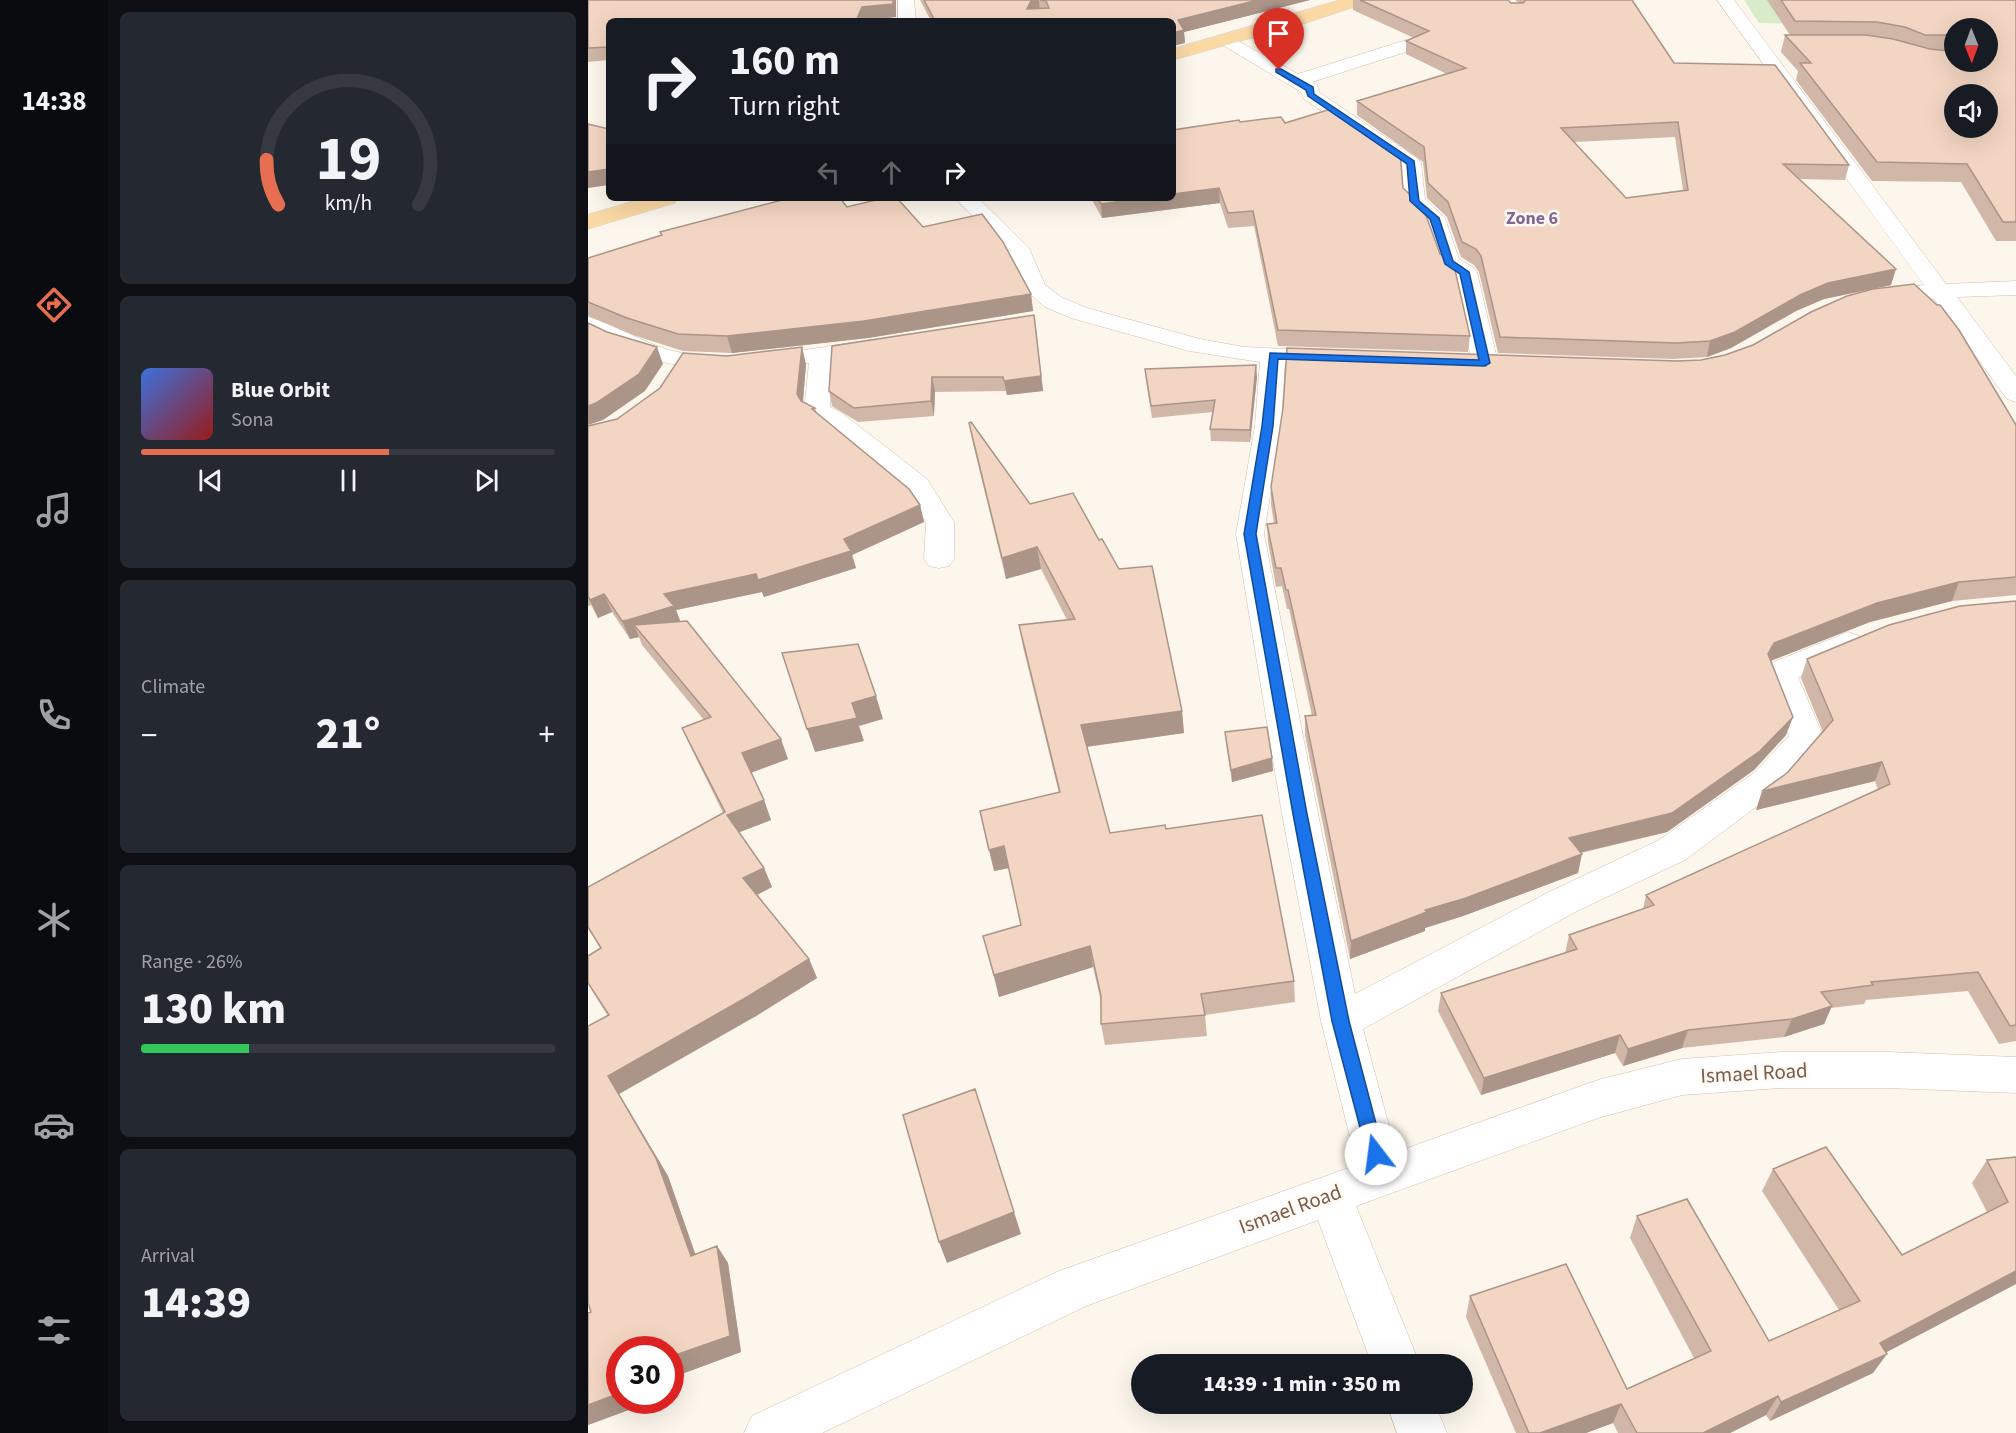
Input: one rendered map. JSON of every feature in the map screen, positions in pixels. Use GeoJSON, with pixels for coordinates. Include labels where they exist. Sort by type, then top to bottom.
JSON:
{"type":"FeatureCollection","features":[{"type":"Feature","properties":{"kind":"main road"},"geometry":{"type":"LineString","coordinates":[[1176,54],[1357,0]]}},
{"type":"Feature","properties":{"kind":"main road"},"geometry":{"type":"LineString","coordinates":[[588,222],[657,201]]}},
{"type":"Feature","properties":{"kind":"street"},"geometry":{"type":"LineString","coordinates":[[906,0],[907,18]]}},
{"type":"Feature","properties":{"kind":"street"},"geometry":{"type":"LineString","coordinates":[[1725,0],[2016,394]]}},
{"type":"Feature","properties":{"kind":"street"},"geometry":{"type":"LineString","coordinates":[[1227,40],[1310,89],[1311,95],[1411,163],[1414,201],[1434,218],[1449,262],[1465,272],[1484,363]]}},
{"type":"Feature","properties":{"kind":"street"},"geometry":{"type":"LineString","coordinates":[[1296,81],[1412,44]]}},
{"type":"Feature","properties":{"kind":"street"},"geometry":{"type":"LineString","coordinates":[[1756,44],[1779,44]]}},
{"type":"Feature","properties":{"kind":"street"},"geometry":{"type":"LineString","coordinates":[[969,201],[1021,253],[1035,288],[1053,302],[1079,313],[1198,346],[1244,354],[1356,359]]}},
{"type":"Feature","properties":{"kind":"street"},"geometry":{"type":"LineString","coordinates":[[1854,301],[1939,291],[2016,288]]}},
{"type":"Feature","properties":{"kind":"street"},"geometry":{"type":"LineString","coordinates":[[1032,320],[1079,313]]}},
{"type":"Feature","properties":{"kind":"street"},"geometry":{"type":"LineString","coordinates":[[588,324],[675,369],[822,353],[903,341]]}},
{"type":"Feature","properties":{"kind":"street"},"geometry":{"type":"LineString","coordinates":[[822,353],[817,411],[833,419],[917,485],[940,522],[939,559]]}},
{"type":"Feature","properties":{"kind":"street"},"geometry":{"type":"LineString","coordinates":[[1273,355],[1268,426],[1250,534],[1300,814],[1341,1021],[1381,1176]]}},
{"type":"Feature","properties":{"kind":"street"},"geometry":{"type":"LineString","coordinates":[[1341,1021],[1562,902],[1672,850],[1767,781],[1807,738],[1780,672],[1882,631]]}},
{"type":"Feature","properties":{"kind":"street","name":"Ismael Road"},"geometry":{"type":"LineString","coordinates":[[769,1433],[1075,1287],[1599,1099],[1682,1077],[1781,1070],[1888,1070],[2016,1075]]}},
{"type":"Feature","properties":{"kind":"street"},"geometry":{"type":"LineString","coordinates":[[1330,1195],[1392,1354]]}},
{"type":"Feature","properties":{"kind":"street"},"geometry":{"type":"LineString","coordinates":[[1415,1414],[1422,1433]]}},
{"type":"Feature","properties":{"kind":"green space"},"geometry":{"type":"Polygon","coordinates":[[[1744,0],[1875,0],[1898,27],[1759,23],[1744,0]]]}},
{"type":"Feature","properties":{"kind":"building"},"geometry":{"type":"Polygon","coordinates":[[[588,0],[893,0],[893,4],[862,7],[857,18],[606,18],[606,47],[588,48],[588,0]]]}},
{"type":"Feature","properties":{"kind":"building"},"geometry":{"type":"Polygon","coordinates":[[[924,0],[1037,0],[1031,1],[1027,9],[1049,8],[1046,1],[1040,0],[1258,0],[1178,20],[1184,30],[1176,32],[1176,18],[933,18],[924,0]]]}},
{"type":"Feature","properties":{"kind":"building"},"geometry":{"type":"Polygon","coordinates":[[[1360,0],[1508,0],[1511,3],[1523,3],[1526,0],[1632,0],[1674,63],[1775,65],[1849,165],[1783,164],[1896,269],[1828,283],[1800,295],[1735,332],[1710,341],[1676,343],[1500,337],[1481,256],[1476,249],[1462,242],[1448,202],[1428,183],[1424,147],[1357,101],[1466,68],[1406,41],[1429,31],[1360,0]],[[1678,122],[1561,128],[1626,198],[1688,190],[1678,122]]]}},
{"type":"Feature","properties":{"kind":"building"},"geometry":{"type":"Polygon","coordinates":[[[1781,0],[2016,0],[2016,222],[2003,222],[1967,164],[1877,162],[1800,63],[1811,63],[1785,35],[1866,35],[1893,39],[1944,50],[1944,72],[1998,72],[1998,18],[1944,18],[1944,35],[1925,35],[1905,27],[1877,22],[1795,21],[1781,0]]]}},
{"type":"Feature","properties":{"kind":"building"},"geometry":{"type":"Polygon","coordinates":[[[1334,108],[1400,152],[1403,188],[1423,207],[1440,254],[1453,261],[1470,336],[1278,330],[1253,211],[1228,213],[1219,188],[1176,194],[1176,130],[1239,120],[1240,122],[1281,117],[1285,123],[1334,108]]]}},
{"type":"Feature","properties":{"kind":"building"},"geometry":{"type":"Polygon","coordinates":[[[588,124],[606,128],[606,169],[588,172],[588,124]]]}},
{"type":"Feature","properties":{"kind":"building"},"geometry":{"type":"Polygon","coordinates":[[[779,201],[842,201],[847,207],[872,201],[900,201],[923,227],[982,214],[1003,242],[1031,294],[864,321],[727,336],[678,334],[627,318],[588,302],[588,258],[662,235],[660,232],[779,201]]]}},
{"type":"Feature","properties":{"kind":"building"},"geometry":{"type":"Polygon","coordinates":[[[1100,201],[1122,201],[1101,204],[1100,201]]]}},
{"type":"Feature","properties":{"kind":"building"},"geometry":{"type":"Polygon","coordinates":[[[1914,284],[1937,305],[1940,305],[1959,330],[2016,425],[2016,577],[1959,582],[1877,603],[1774,643],[1768,654],[1793,717],[1760,751],[1672,813],[1569,838],[1582,854],[1466,898],[1425,910],[1427,912],[1351,941],[1305,716],[1316,715],[1288,590],[1286,590],[1281,568],[1276,568],[1267,524],[1277,523],[1271,487],[1283,408],[1287,348],[1701,360],[1725,355],[1753,345],[1811,312],[1847,296],[1873,289],[1914,284]]]}},
{"type":"Feature","properties":{"kind":"building"},"geometry":{"type":"Polygon","coordinates":[[[1034,315],[1041,376],[1004,381],[1003,377],[932,377],[931,401],[854,408],[829,391],[832,346],[1034,315]]]}},
{"type":"Feature","properties":{"kind":"building"},"geometry":{"type":"Polygon","coordinates":[[[588,323],[607,332],[657,347],[639,374],[588,406],[588,323]]]}},
{"type":"Feature","properties":{"kind":"building"},"geometry":{"type":"Polygon","coordinates":[[[802,347],[797,394],[801,401],[815,408],[812,409],[909,489],[920,505],[844,539],[851,551],[758,580],[756,574],[664,594],[674,606],[628,620],[622,621],[604,594],[590,600],[588,596],[588,426],[617,419],[660,388],[683,353],[727,356],[802,347]]]}},
{"type":"Feature","properties":{"kind":"building"},"geometry":{"type":"Polygon","coordinates":[[[1256,365],[1250,430],[1210,429],[1215,400],[1151,406],[1145,369],[1256,365]]]}},
{"type":"Feature","properties":{"kind":"building"},"geometry":{"type":"Polygon","coordinates":[[[971,422],[1030,504],[1073,493],[1099,540],[1102,539],[1119,569],[1152,566],[1182,711],[1081,725],[1110,833],[1165,825],[1166,829],[1262,815],[1294,981],[1201,994],[1205,1015],[1101,1024],[1101,996],[1090,946],[994,975],[983,936],[1021,925],[1004,846],[989,850],[980,811],[1060,792],[1019,625],[1075,619],[1037,547],[1002,558],[969,423],[971,422]]]}},
{"type":"Feature","properties":{"kind":"building"},"geometry":{"type":"Polygon","coordinates":[[[2016,601],[2016,1025],[2010,1026],[1978,972],[1871,982],[1873,985],[1821,992],[1832,1006],[1792,1019],[1688,1030],[1628,1049],[1620,1035],[1484,1078],[1441,993],[1577,949],[1569,935],[1654,905],[1646,895],[1890,784],[1882,762],[1762,791],[1787,773],[1833,720],[1807,659],[1889,625],[1960,606],[2016,601]]]}},
{"type":"Feature","properties":{"kind":"building"},"geometry":{"type":"Polygon","coordinates":[[[687,621],[781,739],[742,753],[764,800],[727,815],[764,868],[743,878],[809,959],[608,1076],[656,1158],[691,1256],[717,1246],[730,1336],[684,1352],[684,1336],[606,1336],[606,1398],[588,1405],[588,1313],[591,1312],[588,1303],[588,1026],[609,1015],[588,983],[588,956],[601,948],[588,927],[588,887],[725,812],[682,728],[711,717],[634,625],[687,621]]]}},
{"type":"Feature","properties":{"kind":"building"},"geometry":{"type":"Polygon","coordinates":[[[858,644],[876,696],[852,703],[857,718],[807,729],[782,653],[858,644]]]}},
{"type":"Feature","properties":{"kind":"building"},"geometry":{"type":"Polygon","coordinates":[[[1267,727],[1272,758],[1231,770],[1225,732],[1267,727]]]}},
{"type":"Feature","properties":{"kind":"building"},"geometry":{"type":"Polygon","coordinates":[[[975,1089],[1014,1212],[939,1242],[903,1115],[975,1089]]]}},
{"type":"Feature","properties":{"kind":"building"},"geometry":{"type":"Polygon","coordinates":[[[1826,1147],[1902,1255],[2008,1202],[1987,1160],[2016,1157],[2016,1271],[1880,1343],[1887,1354],[1781,1402],[1778,1396],[1703,1433],[1637,1433],[1621,1404],[1540,1433],[1529,1433],[1470,1296],[1566,1264],[1627,1389],[1711,1351],[1637,1216],[1687,1199],[1769,1341],[1860,1301],[1773,1169],[1826,1147]]]}},
{"type":"Feature","properties":{"kind":"district","name":"Zone 6"},"geometry":{"type":"Point","coordinates":[1532,218]}},
{"type":"Feature","properties":{"kind":"route"},"geometry":{"type":"LineString","coordinates":[[1279,70],[1310,89],[1311,95],[1411,163],[1414,201],[1434,218],[1449,262],[1465,272],[1485,363],[1273,355],[1268,426],[1250,534],[1300,814],[1341,1021],[1376,1154]]}}]}
